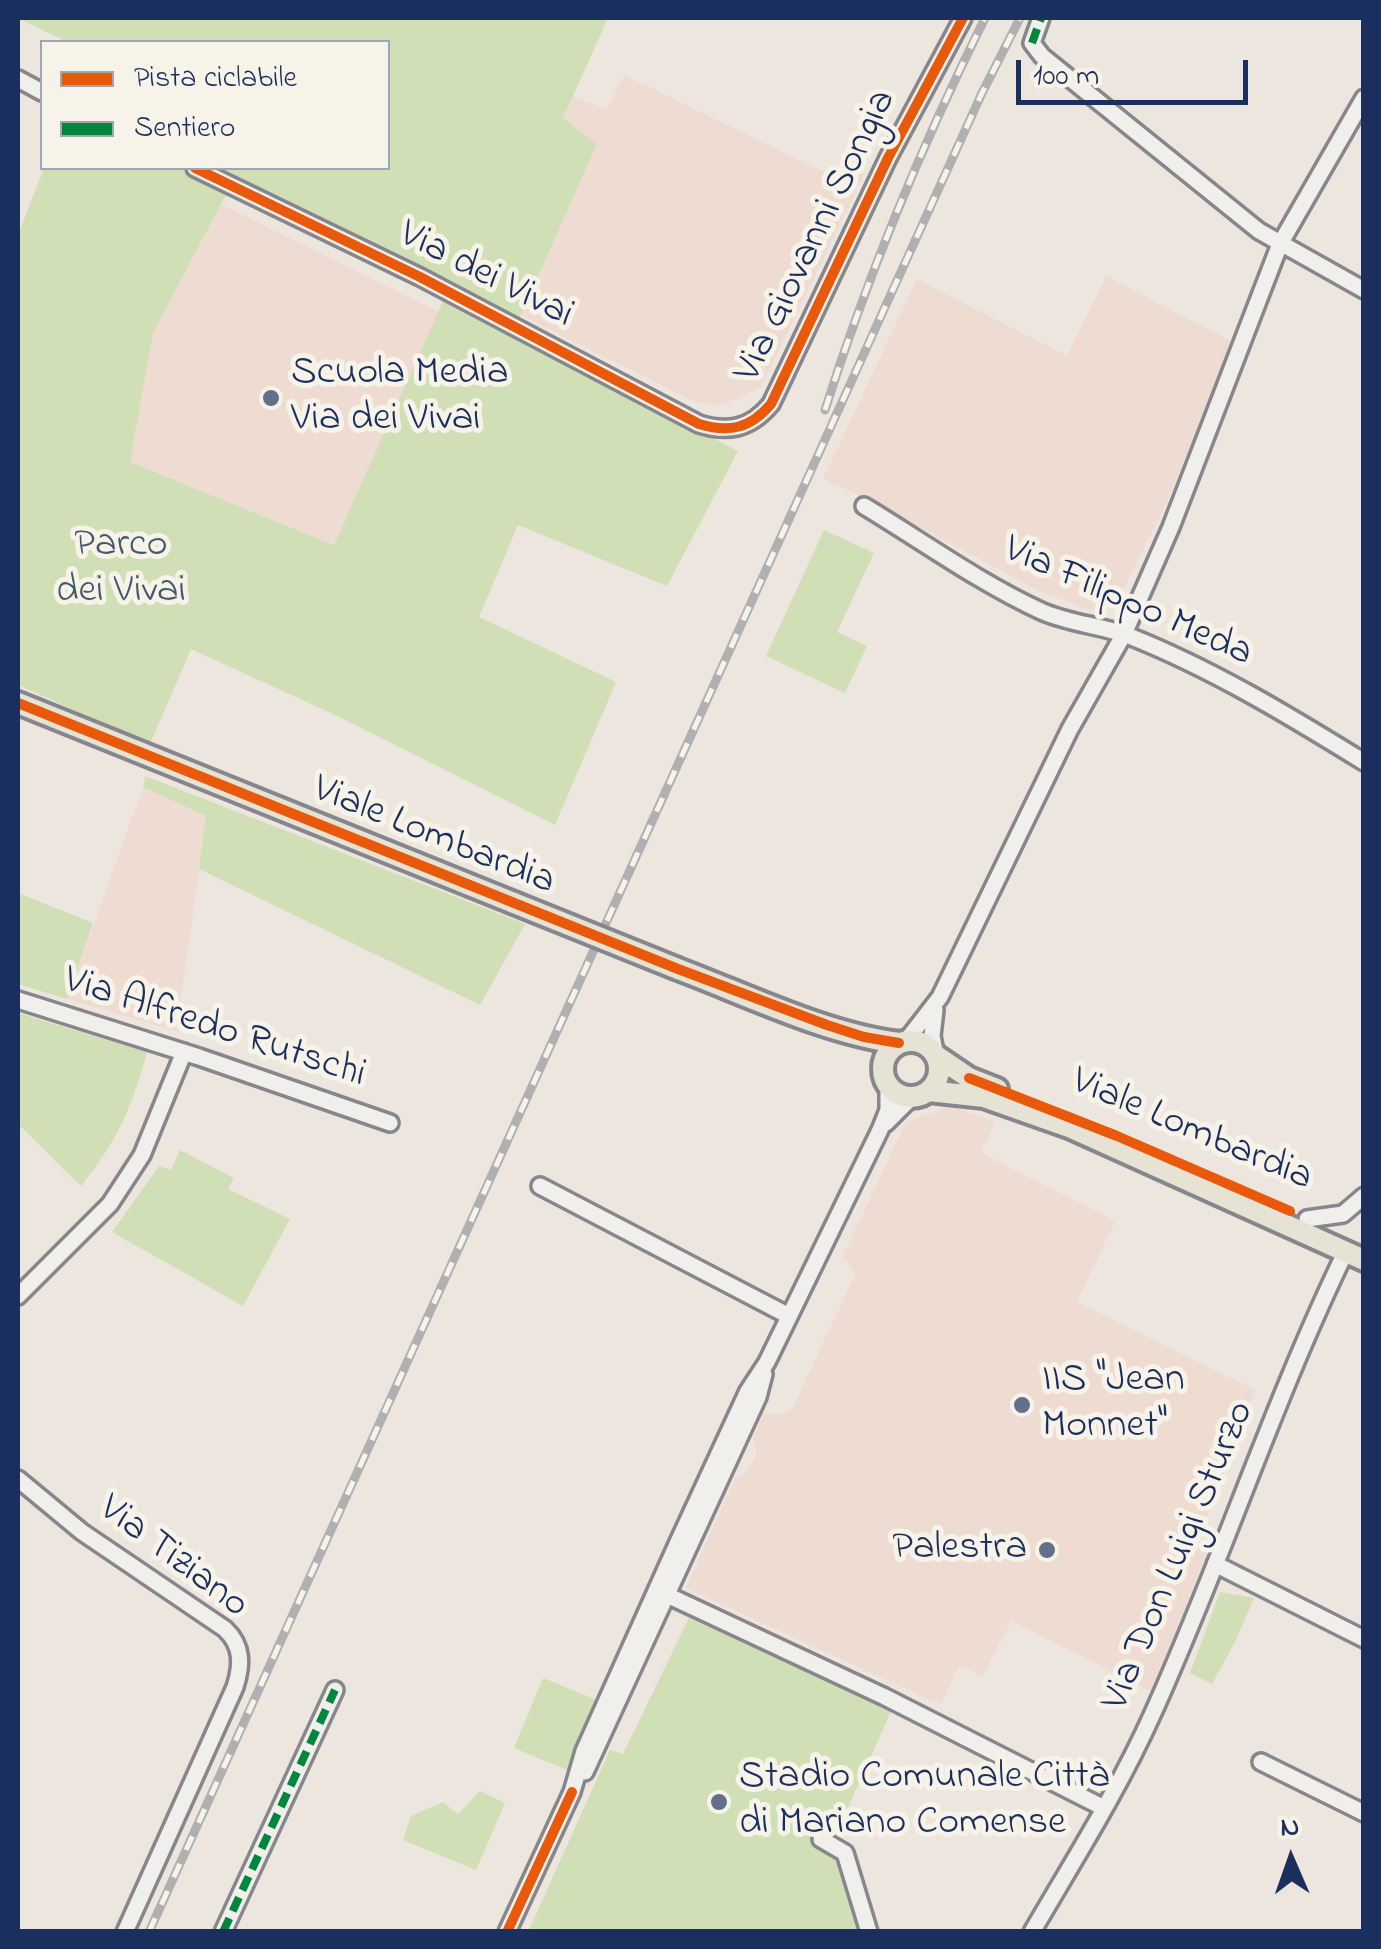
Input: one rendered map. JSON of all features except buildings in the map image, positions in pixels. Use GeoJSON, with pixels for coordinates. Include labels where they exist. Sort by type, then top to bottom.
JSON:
{"type":"FeatureCollection","features":[{"type":"Feature","properties":{"kind":"main road","name":"Viale Lombardia"},"geometry":{"type":"LineString","coordinates":[[18,703],[678,969],[827,1025],[864,1037],[903,1042]]}},
{"type":"Feature","properties":{"kind":"main road","name":"Viale Lombardia"},"geometry":{"type":"LineString","coordinates":[[827,1025],[866,1050],[886,1078]]}},
{"type":"Feature","properties":{"kind":"main road"},"geometry":{"type":"LineString","coordinates":[[903,1042],[921,1042],[936,1055],[940,1072],[920,1094],[903,1096],[886,1078],[888,1052],[903,1042]]}},
{"type":"Feature","properties":{"kind":"main road","name":"Viale Lombardia"},"geometry":{"type":"LineString","coordinates":[[936,1055],[968,1078],[1117,1136],[1307,1218],[1358,1252]]}},
{"type":"Feature","properties":{"kind":"main road","name":"Viale Lombardia"},"geometry":{"type":"LineString","coordinates":[[920,1094],[984,1097],[1058,1123],[1358,1252]]}},
{"type":"Feature","properties":{"kind":"street","name":"Via Giovanni Songia"},"geometry":{"type":"LineString","coordinates":[[748,424],[771,404],[888,158],[963,18]]}},
{"type":"Feature","properties":{"kind":"street"},"geometry":{"type":"LineString","coordinates":[[1042,18],[1032,43],[1042,56],[1259,231],[1364,290]]}},
{"type":"Feature","properties":{"kind":"street"},"geometry":{"type":"LineString","coordinates":[[18,79],[40,91]]}},
{"type":"Feature","properties":{"kind":"street"},"geometry":{"type":"LineString","coordinates":[[936,1055],[933,1026],[940,996],[1070,729],[1124,634],[1158,559],[1280,244],[1364,98]]}},
{"type":"Feature","properties":{"kind":"street","name":"Via dei Vivai"},"geometry":{"type":"LineString","coordinates":[[200,170],[413,273],[698,424],[725,430],[748,424]]}},
{"type":"Feature","properties":{"kind":"street","name":"Via Filippo Meda"},"geometry":{"type":"LineString","coordinates":[[864,506],[1034,607],[1073,623],[1124,634],[1255,696],[1364,762]]}},
{"type":"Feature","properties":{"kind":"street"},"geometry":{"type":"LineString","coordinates":[[903,1042],[940,996]]}},
{"type":"Feature","properties":{"kind":"street","name":"Via Alfredo Rutschi"},"geometry":{"type":"LineString","coordinates":[[18,1000],[390,1123]]}},
{"type":"Feature","properties":{"kind":"street"},"geometry":{"type":"LineString","coordinates":[[18,1296],[110,1204],[142,1156],[184,1052]]}},
{"type":"Feature","properties":{"kind":"street"},"geometry":{"type":"LineString","coordinates":[[506,1932],[572,1792],[590,1764],[758,1397],[768,1362],[789,1316],[880,1130],[889,1102],[886,1078]]}},
{"type":"Feature","properties":{"kind":"street"},"geometry":{"type":"LineString","coordinates":[[880,1130],[920,1094]]}},
{"type":"Feature","properties":{"kind":"street"},"geometry":{"type":"LineString","coordinates":[[540,1186],[789,1316]]}},
{"type":"Feature","properties":{"kind":"street"},"geometry":{"type":"LineString","coordinates":[[1307,1218],[1343,1214],[1364,1196]]}},
{"type":"Feature","properties":{"kind":"street","name":"Via Don Luigi Sturzo"},"geometry":{"type":"LineString","coordinates":[[1032,1932],[1153,1714],[1309,1333],[1358,1252]]}},
{"type":"Feature","properties":{"kind":"street"},"geometry":{"type":"LineString","coordinates":[[572,1792],[584,1751],[678,1542],[748,1391],[768,1362]]}},
{"type":"Feature","properties":{"kind":"street","name":"Via Tiziano"},"geometry":{"type":"LineString","coordinates":[[18,1478],[82,1532],[219,1624],[237,1644],[240,1659],[236,1682],[125,1932]]}},
{"type":"Feature","properties":{"kind":"street"},"geometry":{"type":"LineString","coordinates":[[1215,1564],[1364,1639]]}},
{"type":"Feature","properties":{"kind":"street"},"geometry":{"type":"LineString","coordinates":[[667,1595],[885,1696],[1104,1808]]}},
{"type":"Feature","properties":{"kind":"street"},"geometry":{"type":"LineString","coordinates":[[223,1932],[335,1690]]}},
{"type":"Feature","properties":{"kind":"street"},"geometry":{"type":"LineString","coordinates":[[1261,1762],[1364,1813]]}},
{"type":"Feature","properties":{"kind":"street"},"geometry":{"type":"LineString","coordinates":[[822,1839],[845,1853],[870,1932]]}},
{"type":"Feature","properties":{"kind":"shaded area"},"geometry":{"type":"Polygon","coordinates":[[[624,75],[833,176],[865,173],[761,387],[738,399],[716,405],[695,402],[521,315],[597,144],[563,118],[573,96],[607,110],[624,75]]]}},
{"type":"Feature","properties":{"kind":"shaded area","name":"Scuola Media Via dei Vivai"},"geometry":{"type":"Polygon","coordinates":[[[221,204],[439,312],[335,545],[130,462],[153,333],[221,204]]]}},
{"type":"Feature","properties":{"kind":"shaded area"},"geometry":{"type":"Polygon","coordinates":[[[1106,276],[1233,342],[1170,495],[1118,600],[1104,610],[1088,609],[1039,591],[823,479],[917,279],[1067,356],[1106,276]]]}},
{"type":"Feature","properties":{"kind":"shaded area"},"geometry":{"type":"Polygon","coordinates":[[[143,787],[207,816],[176,1031],[67,999],[143,787]]]}},
{"type":"Feature","properties":{"kind":"shaded area","name":"IIS \"Jean Monnet\""},"geometry":{"type":"Polygon","coordinates":[[[952,1106],[995,1123],[981,1153],[1115,1221],[1077,1302],[1255,1390],[1197,1543],[1208,1550],[1152,1692],[1011,1621],[983,1676],[959,1665],[941,1705],[686,1588],[735,1478],[744,1476],[757,1453],[753,1438],[764,1414],[784,1414],[793,1407],[855,1275],[843,1256],[906,1122],[952,1106]]]}},
{"type":"Feature","properties":{"kind":"green space","name":"Parco dei Vivai"},"geometry":{"type":"Polygon","coordinates":[[[18,18],[608,18],[563,118],[597,144],[516,326],[584,371],[738,451],[667,586],[518,525],[479,617],[616,682],[555,825],[335,715],[191,649],[150,744],[18,685],[18,235],[43,170],[390,170],[390,40],[63,40],[18,18]],[[231,185],[153,333],[130,462],[334,545],[447,292],[231,185]]]}},
{"type":"Feature","properties":{"kind":"green space"},"geometry":{"type":"Polygon","coordinates":[[[824,530],[874,553],[837,632],[867,646],[845,693],[766,656],[824,530]]]}},
{"type":"Feature","properties":{"kind":"green space"},"geometry":{"type":"Polygon","coordinates":[[[145,776],[525,924],[480,1005],[199,869],[206,816],[143,787],[145,776]]]}},
{"type":"Feature","properties":{"kind":"green space"},"geometry":{"type":"Polygon","coordinates":[[[18,893],[93,923],[67,999],[18,984],[18,893]]]}},
{"type":"Feature","properties":{"kind":"green space"},"geometry":{"type":"Polygon","coordinates":[[[18,1013],[147,1052],[122,1123],[81,1186],[18,1124],[18,1013]]]}},
{"type":"Feature","properties":{"kind":"green space"},"geometry":{"type":"Polygon","coordinates":[[[180,1150],[234,1178],[228,1189],[290,1219],[243,1306],[112,1232],[159,1166],[171,1170],[180,1150]]]}},
{"type":"Feature","properties":{"kind":"green space"},"geometry":{"type":"Polygon","coordinates":[[[1220,1592],[1254,1598],[1212,1684],[1190,1673],[1220,1592]]]}},
{"type":"Feature","properties":{"kind":"green space","name":"Stadio Comunale Città di Mariano Comense"},"geometry":{"type":"Polygon","coordinates":[[[689,1618],[892,1709],[830,1848],[862,1919],[856,1931],[528,1932],[610,1750],[623,1754],[689,1618]]]}},
{"type":"Feature","properties":{"kind":"green space"},"geometry":{"type":"Polygon","coordinates":[[[543,1678],[602,1702],[572,1772],[514,1748],[543,1678]]]}},
{"type":"Feature","properties":{"kind":"green space"},"geometry":{"type":"Polygon","coordinates":[[[480,1791],[505,1803],[476,1870],[403,1840],[411,1816],[443,1802],[458,1814],[480,1791]]]}},
{"type":"Feature","properties":{"kind":"railway"},"geometry":{"type":"LineString","coordinates":[[825,410],[898,211],[985,18]]}},
{"type":"Feature","properties":{"kind":"railway"},"geometry":{"type":"LineString","coordinates":[[149,1932],[982,93],[1020,18]]}},
{"type":"Feature","properties":{"kind":"marked path"},"geometry":{"type":"LineString","coordinates":[[1032,43],[1041,18]]}},
{"type":"Feature","properties":{"kind":"marked path"},"geometry":{"type":"LineString","coordinates":[[223,1932],[335,1690]]}},
{"type":"Feature","properties":{"kind":"cycle path"},"geometry":{"type":"LineString","coordinates":[[199,170],[420,277],[699,424],[738,427],[755,419],[771,404],[888,158],[963,18]]}},
{"type":"Feature","properties":{"kind":"cycle path"},"geometry":{"type":"LineString","coordinates":[[18,703],[678,969],[827,1025],[899,1043]]}},
{"type":"Feature","properties":{"kind":"cycle path"},"geometry":{"type":"LineString","coordinates":[[969,1078],[1117,1136],[1290,1211]]}},
{"type":"Feature","properties":{"kind":"cycle path"},"geometry":{"type":"LineString","coordinates":[[507,1932],[572,1792]]}},
{"type":"Feature","properties":{"kind":"place","name":"Scuola Media Via dei Vivai"},"geometry":{"type":"Point","coordinates":[271,398]}},
{"type":"Feature","properties":{"kind":"place","name":"IIS \"Jean Monnet\""},"geometry":{"type":"Point","coordinates":[1022,1405]}},
{"type":"Feature","properties":{"kind":"place","name":"Palestra"},"geometry":{"type":"Point","coordinates":[1047,1550]}},
{"type":"Feature","properties":{"kind":"place","name":"Stadio Comunale Città di Mariano Comense"},"geometry":{"type":"Point","coordinates":[719,1802]}}]}
